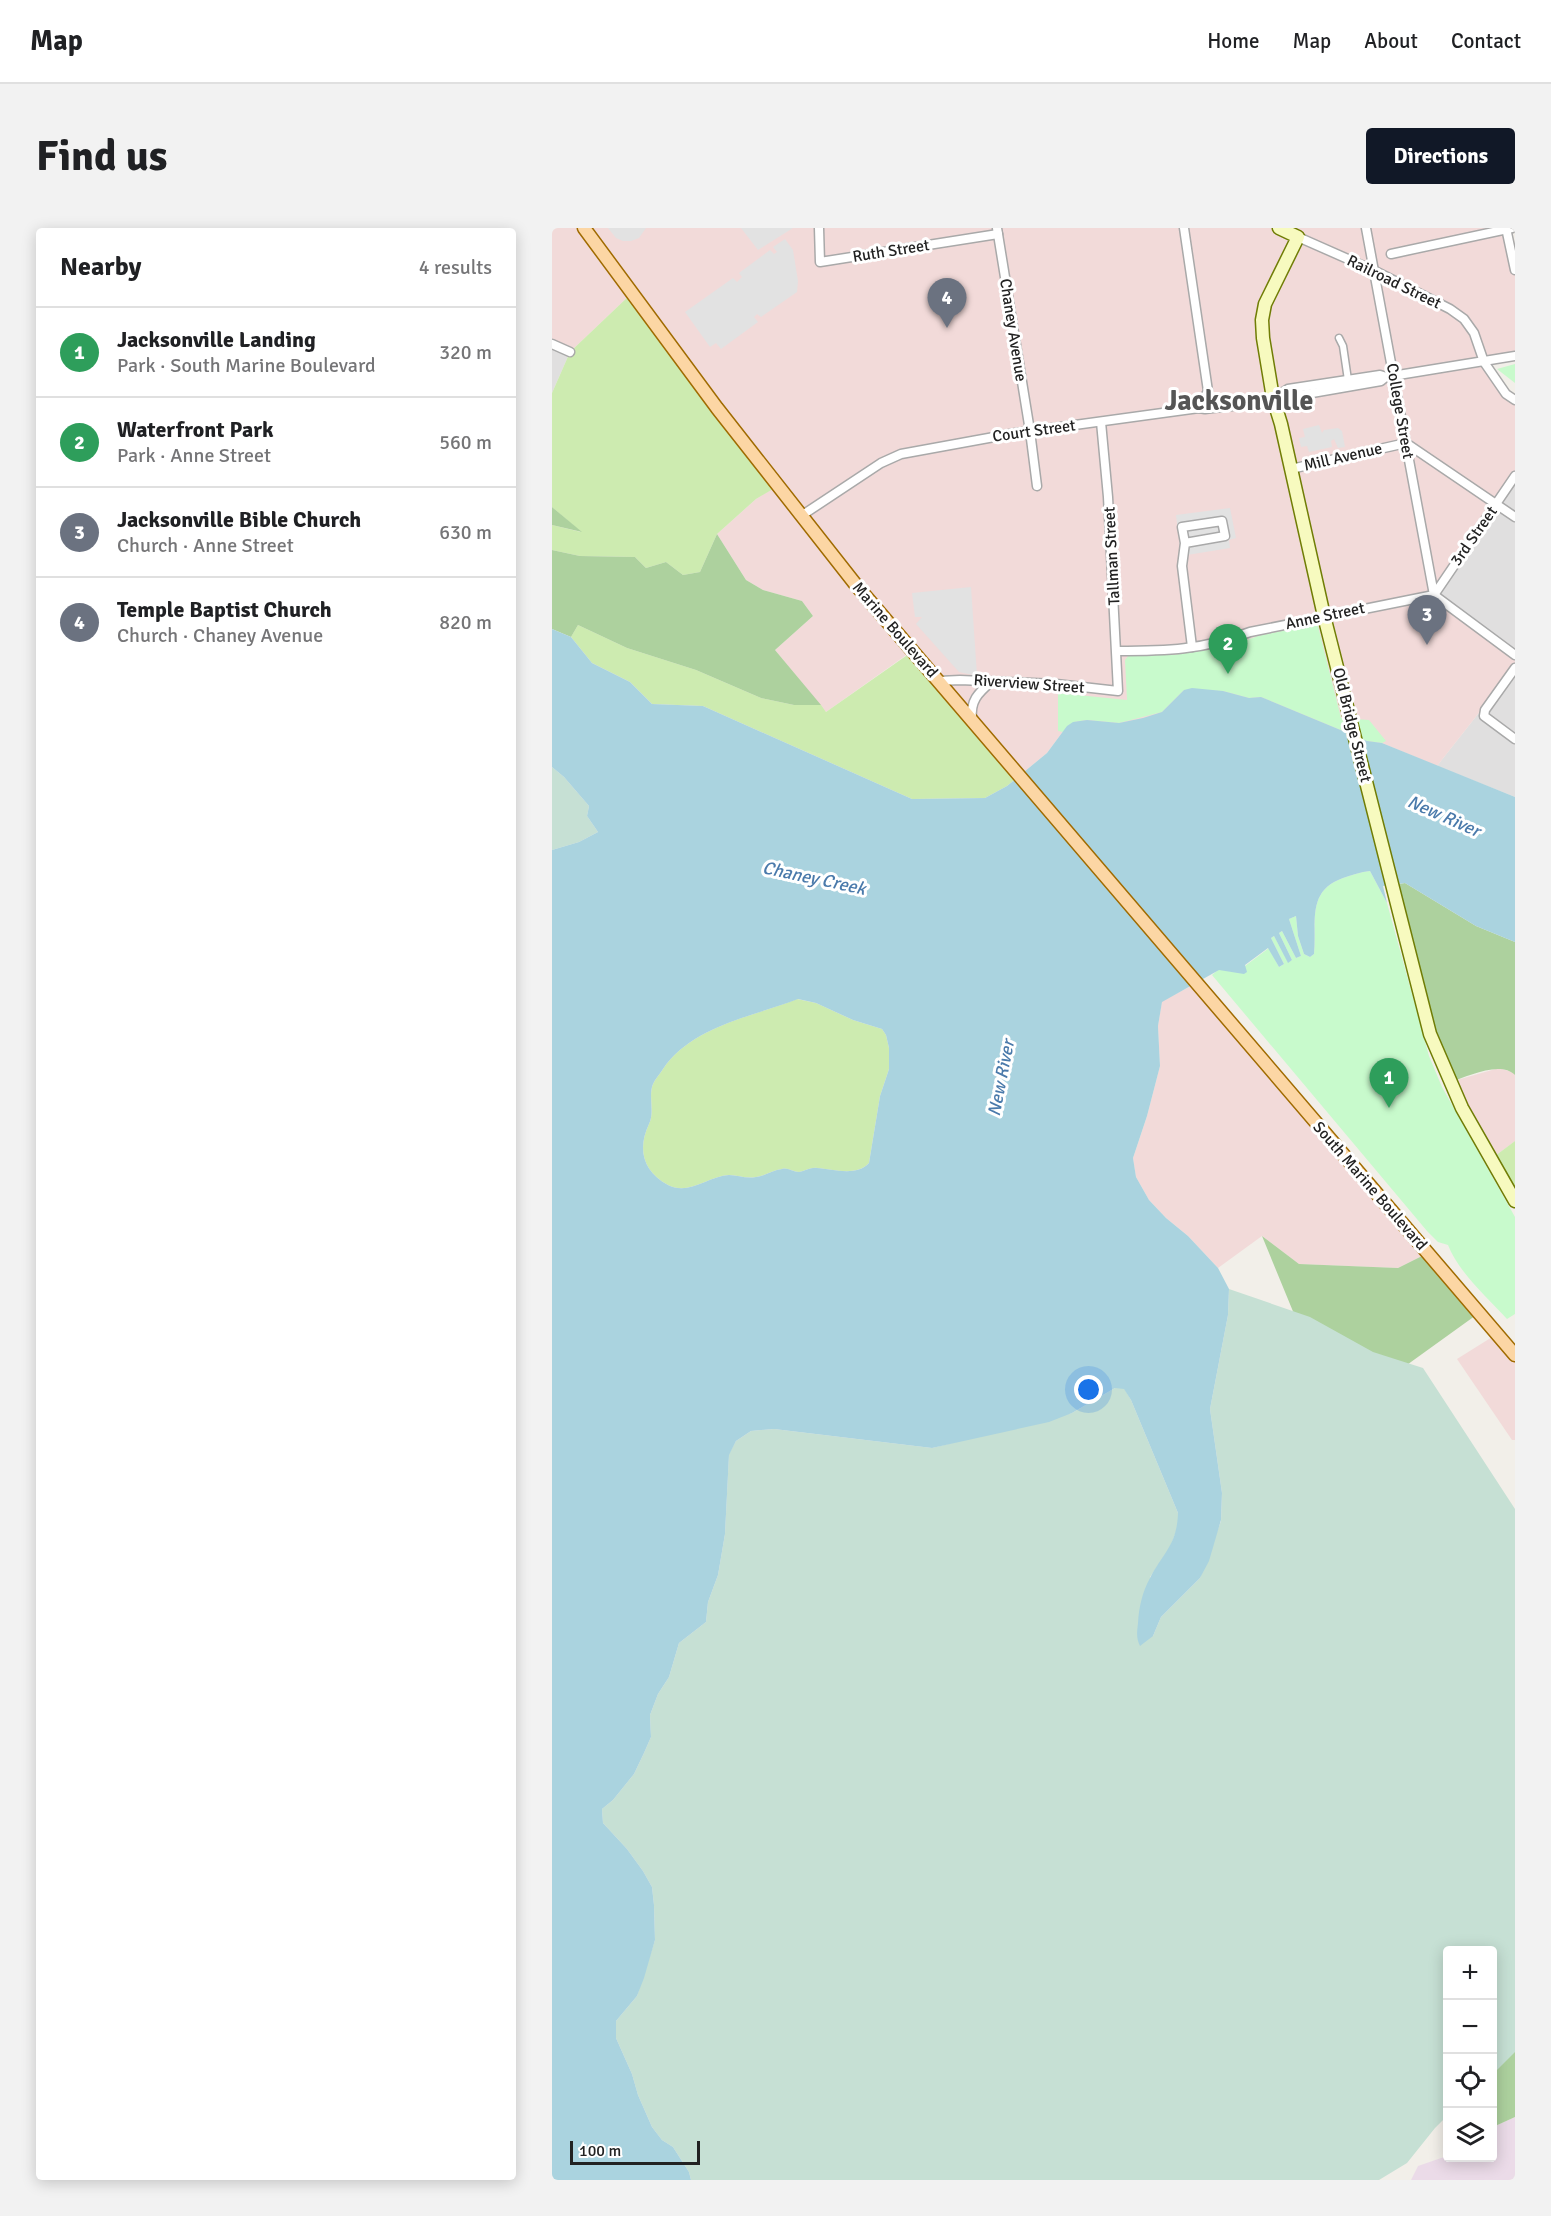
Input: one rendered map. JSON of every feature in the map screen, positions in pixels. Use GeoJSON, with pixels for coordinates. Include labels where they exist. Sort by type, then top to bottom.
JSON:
{"type":"FeatureCollection","features":[{"type":"Feature","properties":{"kind":"main road","name":"Marine Boulevard"},"geometry":{"type":"LineString","coordinates":[[584,228],[717,408],[856,585],[1226,1017]]}},
{"type":"Feature","properties":{"kind":"main road","name":"Railroad Street"},"geometry":{"type":"LineString","coordinates":[[1279,228],[1298,237]]}},
{"type":"Feature","properties":{"kind":"main road","name":"Old Bridge Street"},"geometry":{"type":"LineString","coordinates":[[1298,237],[1263,313],[1263,339],[1278,396],[1281,424],[1324,616],[1430,1034],[1462,1108],[1515,1201]]}},
{"type":"Feature","properties":{"kind":"main road","name":"South Marine Boulevard"},"geometry":{"type":"LineString","coordinates":[[1226,1017],[1515,1355]]}},
{"type":"Feature","properties":{"kind":"street","name":"Ruth Street"},"geometry":{"type":"LineString","coordinates":[[819,228],[820,262],[997,231]]}},
{"type":"Feature","properties":{"kind":"street"},"geometry":{"type":"LineString","coordinates":[[1184,228],[1208,391],[1199,408]]}},
{"type":"Feature","properties":{"kind":"street","name":"College Street"},"geometry":{"type":"LineString","coordinates":[[1366,228],[1375,271],[1390,376],[1406,443],[1434,595]]}},
{"type":"Feature","properties":{"kind":"street"},"geometry":{"type":"LineString","coordinates":[[1390,254],[1508,228],[1515,270]]}},
{"type":"Feature","properties":{"kind":"street","name":"Chaney Avenue"},"geometry":{"type":"LineString","coordinates":[[997,231],[1037,486]]}},
{"type":"Feature","properties":{"kind":"street","name":"Railroad Street"},"geometry":{"type":"LineString","coordinates":[[1298,237],[1375,271],[1450,309],[1464,319],[1474,333],[1484,362],[1506,394],[1515,400]]}},
{"type":"Feature","properties":{"kind":"street"},"geometry":{"type":"LineString","coordinates":[[1339,338],[1343,346],[1348,380]]}},
{"type":"Feature","properties":{"kind":"street"},"geometry":{"type":"LineString","coordinates":[[552,344],[570,352]]}},
{"type":"Feature","properties":{"kind":"street","name":"Court Street"},"geometry":{"type":"LineString","coordinates":[[801,516],[881,463],[901,454],[1030,431],[1265,401],[1288,390],[1515,356]]}},
{"type":"Feature","properties":{"kind":"street","name":"Court Street"},"geometry":{"type":"LineString","coordinates":[[1278,396],[1289,397],[1383,381],[1390,376]]}},
{"type":"Feature","properties":{"kind":"street","name":"Tallman Street"},"geometry":{"type":"LineString","coordinates":[[1101,422],[1108,497],[1118,691]]}},
{"type":"Feature","properties":{"kind":"street","name":"Mill Avenue"},"geometry":{"type":"LineString","coordinates":[[1291,469],[1406,443],[1515,517]]}},
{"type":"Feature","properties":{"kind":"street","name":"3rd Street"},"geometry":{"type":"LineString","coordinates":[[1434,595],[1515,476]]}},
{"type":"Feature","properties":{"kind":"street"},"geometry":{"type":"LineString","coordinates":[[1185,543],[1225,536],[1222,521],[1182,527],[1185,543],[1182,566],[1185,603],[1192,647]]}},
{"type":"Feature","properties":{"kind":"street"},"geometry":{"type":"LineString","coordinates":[[1434,595],[1515,655]]}},
{"type":"Feature","properties":{"kind":"street","name":"Anne Street"},"geometry":{"type":"LineString","coordinates":[[1117,651],[1177,650],[1324,616],[1434,595]]}},
{"type":"Feature","properties":{"kind":"street"},"geometry":{"type":"LineString","coordinates":[[1515,668],[1485,710],[1484,716],[1515,739]]}},
{"type":"Feature","properties":{"kind":"street","name":"Riverview Street"},"geometry":{"type":"LineString","coordinates":[[939,681],[1056,684],[1118,691]]}},
{"type":"Feature","properties":{"kind":"street"},"geometry":{"type":"LineString","coordinates":[[972,720],[972,703],[991,682]]}},
{"type":"Feature","properties":{"kind":"shaded area"},"geometry":{"type":"Polygon","coordinates":[[[552,228],[1512,228],[1507,229],[1515,270],[1515,356],[1485,362],[1515,400],[1515,476],[1434,595],[1515,655],[1515,667],[1437,766],[1382,743],[1067,726],[1047,753],[1019,776],[912,651],[826,712],[775,650],[813,616],[802,601],[763,590],[746,580],[717,534],[756,499],[777,486],[632,293],[570,352],[552,344],[552,228]]]}},
{"type":"Feature","properties":{"kind":"shaded area"},"geometry":{"type":"Polygon","coordinates":[[[608,228],[646,228],[639,238],[623,241],[616,238],[608,228]]]}},
{"type":"Feature","properties":{"kind":"shaded area"},"geometry":{"type":"Polygon","coordinates":[[[741,228],[793,228],[758,250],[741,228]]]}},
{"type":"Feature","properties":{"kind":"shaded area"},"geometry":{"type":"Polygon","coordinates":[[[785,239],[793,250],[798,281],[797,292],[761,317],[757,314],[754,317],[758,322],[721,349],[716,343],[710,347],[685,312],[733,278],[737,282],[742,277],[739,273],[770,250],[774,254],[777,252],[773,247],[785,239]]]}},
{"type":"Feature","properties":{"kind":"shaded area"},"geometry":{"type":"Polygon","coordinates":[[[552,344],[570,352],[552,393],[552,344]]]}},
{"type":"Feature","properties":{"kind":"shaded area"},"geometry":{"type":"Polygon","coordinates":[[[1319,425],[1322,433],[1324,430],[1338,428],[1342,431],[1345,447],[1338,448],[1334,439],[1331,441],[1332,447],[1309,452],[1307,446],[1301,447],[1299,438],[1305,437],[1303,429],[1319,425]]]}},
{"type":"Feature","properties":{"kind":"shaded area"},"geometry":{"type":"Polygon","coordinates":[[[1515,476],[1515,655],[1434,595],[1515,476]]]}},
{"type":"Feature","properties":{"kind":"shaded area"},"geometry":{"type":"Polygon","coordinates":[[[1230,508],[1236,538],[1229,540],[1230,548],[1181,556],[1176,515],[1230,508]]]}},
{"type":"Feature","properties":{"kind":"shaded area"},"geometry":{"type":"Polygon","coordinates":[[[971,587],[977,675],[959,672],[916,624],[922,617],[915,617],[912,593],[971,587]]]}},
{"type":"Feature","properties":{"kind":"shaded area"},"geometry":{"type":"Polygon","coordinates":[[[1515,667],[1515,797],[1437,766],[1515,667]]]}},
{"type":"Feature","properties":{"kind":"shaded area"},"geometry":{"type":"Polygon","coordinates":[[[1197,983],[1428,1253],[1398,1268],[1299,1264],[1262,1236],[1218,1268],[1149,1200],[1136,1177],[1133,1158],[1160,1066],[1158,1026],[1162,1001],[1197,983]]]}},
{"type":"Feature","properties":{"kind":"shaded area"},"geometry":{"type":"Polygon","coordinates":[[[1499,1068],[1515,1075],[1515,1141],[1491,1159],[1450,1082],[1499,1068]]]}},
{"type":"Feature","properties":{"kind":"shaded area"},"geometry":{"type":"Polygon","coordinates":[[[1497,1334],[1515,1355],[1515,1440],[1512,1440],[1457,1359],[1497,1334]]]}},
{"type":"Feature","properties":{"kind":"shaded area"},"geometry":{"type":"Polygon","coordinates":[[[1515,2117],[1515,2180],[1411,2180],[1418,2166],[1443,2157],[1443,2162],[1497,2162],[1497,2125],[1515,2117]]]}},
{"type":"Feature","properties":{"kind":"green space"},"geometry":{"type":"Polygon","coordinates":[[[632,293],[778,486],[756,499],[717,534],[700,572],[683,575],[666,562],[646,568],[635,557],[580,556],[552,550],[552,525],[581,532],[552,507],[552,393],[570,352],[632,293]]]}},
{"type":"Feature","properties":{"kind":"green space"},"geometry":{"type":"Polygon","coordinates":[[[1515,364],[1515,383],[1497,369],[1515,364]]]}},
{"type":"Feature","properties":{"kind":"green space"},"geometry":{"type":"Polygon","coordinates":[[[552,507],[582,532],[552,525],[552,507]]]}},
{"type":"Feature","properties":{"kind":"green space"},"geometry":{"type":"Polygon","coordinates":[[[717,534],[746,580],[763,590],[802,601],[813,616],[775,650],[821,705],[794,705],[761,698],[696,670],[627,648],[578,625],[571,637],[552,629],[552,550],[580,556],[635,557],[646,568],[666,562],[683,575],[700,572],[717,534]]]}},
{"type":"Feature","properties":{"kind":"green space"},"geometry":{"type":"Polygon","coordinates":[[[1315,624],[1318,626],[1341,718],[1369,720],[1386,741],[1382,743],[1367,741],[1261,697],[1249,698],[1223,691],[1184,690],[1162,712],[1119,723],[1087,720],[1074,722],[1063,732],[1058,731],[1058,693],[1127,700],[1125,660],[1129,655],[1172,655],[1227,647],[1258,636],[1315,624]]]}},
{"type":"Feature","properties":{"kind":"green space"},"geometry":{"type":"Polygon","coordinates":[[[578,625],[627,648],[696,670],[761,698],[794,705],[821,705],[826,712],[913,651],[1019,776],[1007,786],[985,798],[912,799],[703,706],[652,704],[630,682],[592,663],[571,637],[578,625]]]}},
{"type":"Feature","properties":{"kind":"green space"},"geometry":{"type":"Polygon","coordinates":[[[552,767],[564,777],[589,806],[587,816],[598,832],[579,842],[552,850],[552,767]]]}},
{"type":"Feature","properties":{"kind":"green space"},"geometry":{"type":"Polygon","coordinates":[[[1370,871],[1387,903],[1429,1056],[1442,1087],[1515,1217],[1515,1314],[1507,1319],[1466,1275],[1448,1245],[1438,1242],[1427,1231],[1212,975],[1219,969],[1245,966],[1269,948],[1279,967],[1284,964],[1271,938],[1274,936],[1288,962],[1292,960],[1279,933],[1282,931],[1296,958],[1301,956],[1289,919],[1296,916],[1298,936],[1304,954],[1310,957],[1314,954],[1316,909],[1323,891],[1343,878],[1370,871]]]}},
{"type":"Feature","properties":{"kind":"green space"},"geometry":{"type":"Polygon","coordinates":[[[1405,883],[1476,926],[1515,942],[1515,1075],[1509,1071],[1492,1069],[1450,1082],[1392,885],[1405,883]]]}},
{"type":"Feature","properties":{"kind":"green space"},"geometry":{"type":"Polygon","coordinates":[[[797,999],[816,1003],[853,1020],[882,1029],[886,1035],[889,1048],[889,1069],[880,1096],[869,1163],[858,1170],[851,1171],[815,1168],[799,1172],[784,1169],[752,1177],[721,1176],[683,1188],[676,1188],[660,1180],[648,1167],[643,1142],[651,1119],[652,1089],[663,1069],[675,1054],[706,1033],[797,999]]]}},
{"type":"Feature","properties":{"kind":"green space"},"geometry":{"type":"Polygon","coordinates":[[[1515,1141],[1515,1201],[1491,1159],[1515,1141]]]}},
{"type":"Feature","properties":{"kind":"green space"},"geometry":{"type":"Polygon","coordinates":[[[1262,1236],[1299,1264],[1398,1268],[1428,1253],[1479,1313],[1336,1416],[1262,1236]]]}},
{"type":"Feature","properties":{"kind":"green space"},"geometry":{"type":"Polygon","coordinates":[[[1229,1289],[1310,1317],[1373,1352],[1423,1368],[1515,1509],[1515,2052],[1497,2070],[1497,1946],[1443,1946],[1443,2120],[1407,2163],[1379,2180],[691,2180],[689,2172],[673,2147],[662,2140],[652,2127],[616,2038],[616,2021],[637,1996],[655,1940],[654,1905],[652,1887],[627,1849],[603,1823],[602,1809],[613,1800],[634,1774],[644,1753],[651,1737],[650,1715],[658,1694],[669,1677],[679,1643],[706,1622],[708,1602],[718,1575],[725,1534],[729,1454],[736,1441],[751,1431],[774,1429],[932,1448],[1072,1413],[1115,1388],[1124,1388],[1178,1513],[1178,1526],[1170,1548],[1150,1577],[1153,1636],[1161,1617],[1200,1578],[1221,1521],[1222,1493],[1210,1409],[1228,1315],[1229,1289]]]}},
{"type":"Feature","properties":{"kind":"green space"},"geometry":{"type":"Polygon","coordinates":[[[1497,1999],[1515,2051],[1515,2117],[1497,2125],[1497,1999]]]}},
{"type":"Feature","properties":{"kind":"water"},"geometry":{"type":"Polygon","coordinates":[[[552,629],[571,637],[592,663],[630,682],[652,704],[703,706],[912,799],[985,798],[1007,786],[1047,753],[1067,726],[1073,722],[1087,720],[1119,723],[1143,718],[1162,712],[1184,690],[1192,688],[1223,691],[1249,698],[1261,697],[1367,741],[1382,743],[1515,797],[1515,942],[1476,926],[1405,883],[1383,886],[1387,903],[1370,871],[1367,871],[1343,878],[1323,891],[1316,909],[1314,954],[1310,957],[1304,954],[1298,936],[1296,916],[1289,919],[1301,956],[1296,958],[1282,931],[1279,933],[1292,960],[1288,963],[1274,936],[1271,938],[1284,964],[1279,967],[1268,948],[1245,965],[1247,972],[1244,974],[1219,970],[1162,1002],[1158,1026],[1160,1066],[1133,1158],[1136,1177],[1149,1200],[1218,1268],[1229,1289],[1228,1315],[1210,1409],[1222,1493],[1221,1520],[1209,1561],[1200,1578],[1161,1617],[1153,1636],[1140,1646],[1137,1635],[1140,1606],[1147,1584],[1172,1541],[1178,1513],[1131,1400],[1124,1389],[1115,1388],[1072,1413],[1049,1422],[932,1448],[774,1429],[751,1431],[736,1441],[729,1455],[725,1534],[718,1575],[708,1602],[706,1622],[679,1643],[669,1677],[658,1694],[650,1715],[651,1737],[644,1753],[634,1774],[613,1800],[602,1809],[603,1823],[627,1849],[652,1887],[654,1905],[655,1940],[637,1996],[616,2021],[616,2038],[652,2127],[662,2140],[673,2147],[689,2172],[691,2180],[552,2180],[552,850],[579,842],[598,832],[587,816],[589,806],[564,777],[552,767],[552,629]],[[798,999],[743,1018],[706,1033],[675,1054],[656,1078],[651,1094],[651,1119],[645,1133],[643,1151],[653,1174],[668,1185],[683,1188],[721,1176],[752,1177],[784,1169],[799,1172],[815,1168],[851,1171],[858,1170],[869,1163],[880,1096],[889,1069],[889,1048],[886,1035],[882,1029],[853,1020],[816,1003],[798,999]]]}},
{"type":"Feature","properties":{"kind":"place","name":"Temple Baptist Church"},"geometry":{"type":"Point","coordinates":[947,328]}},
{"type":"Feature","properties":{"kind":"place","name":"Jacksonville Bible Church"},"geometry":{"type":"Point","coordinates":[1427,645]}},
{"type":"Feature","properties":{"kind":"place","name":"Waterfront Park"},"geometry":{"type":"Point","coordinates":[1228,674]}},
{"type":"Feature","properties":{"kind":"place","name":"Jacksonville Landing"},"geometry":{"type":"Point","coordinates":[1389,1108]}},
{"type":"Feature","properties":{"kind":"district","name":"Jacksonville"},"geometry":{"type":"Point","coordinates":[1239,401]}},
{"type":"Feature","properties":{"kind":"water label","name":"New River"},"geometry":{"type":"Point","coordinates":[1444,816]}},
{"type":"Feature","properties":{"kind":"water label","name":"Chaney Creek"},"geometry":{"type":"Point","coordinates":[814,878]}},
{"type":"Feature","properties":{"kind":"water label","name":"New River"},"geometry":{"type":"Point","coordinates":[1001,1078]}}]}
